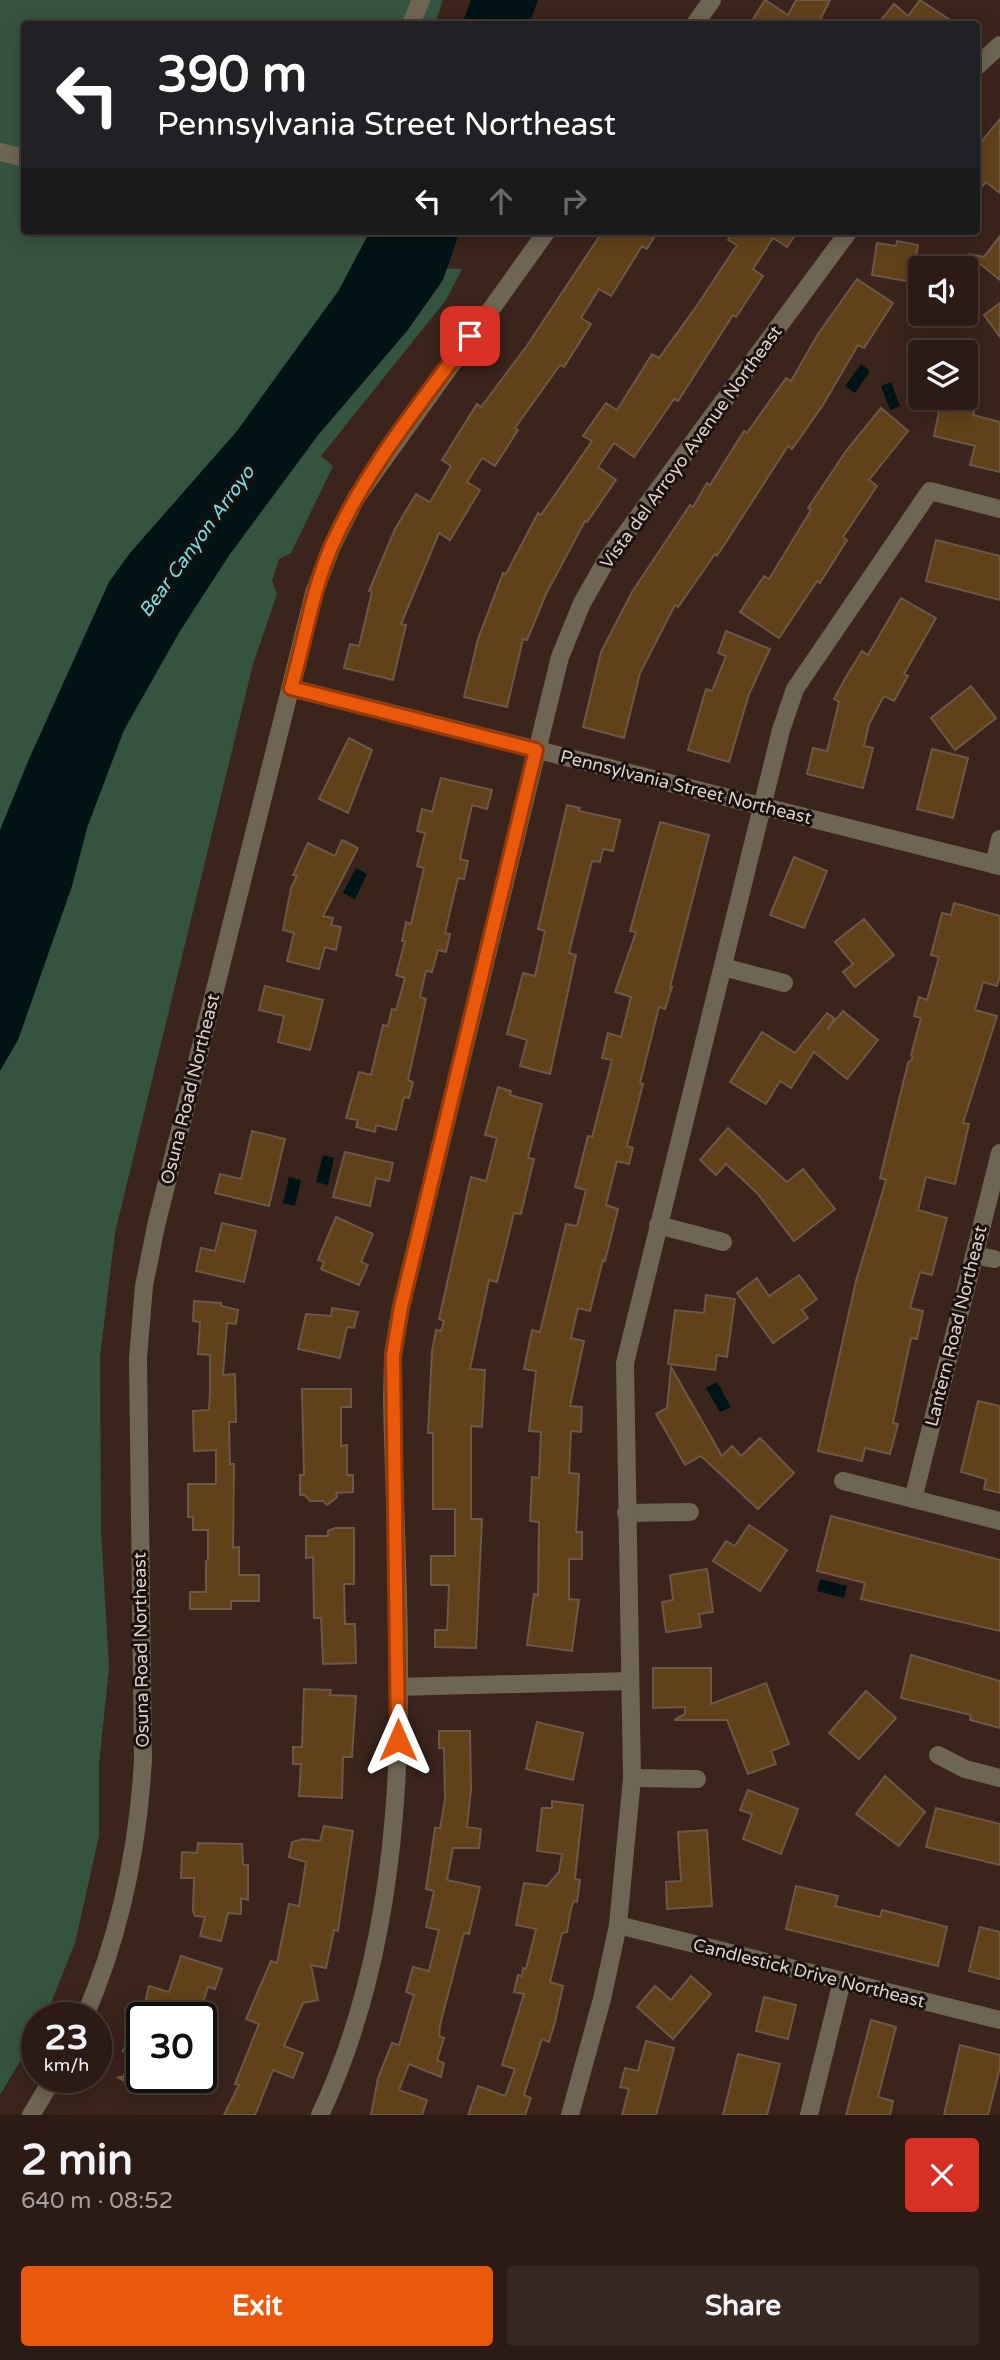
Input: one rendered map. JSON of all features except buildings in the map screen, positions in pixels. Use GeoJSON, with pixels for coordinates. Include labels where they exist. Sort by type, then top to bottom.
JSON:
{"type":"FeatureCollection","features":[{"type":"Feature","properties":{"kind":"street"},"geometry":{"type":"LineString","coordinates":[[412,21],[421,0]]}},
{"type":"Feature","properties":{"kind":"street"},"geometry":{"type":"LineString","coordinates":[[697,21],[712,0]]}},
{"type":"Feature","properties":{"kind":"street"},"geometry":{"type":"LineString","coordinates":[[980,63],[1000,45]]}},
{"type":"Feature","properties":{"kind":"street"},"geometry":{"type":"LineString","coordinates":[[0,152],[21,157]]}},
{"type":"Feature","properties":{"kind":"street","name":"Osuna Road Northeast"},"geometry":{"type":"LineString","coordinates":[[90,2002],[118,1922],[141,1801],[143,1760],[137,1399],[144,1286],[156,1226],[314,593],[332,546],[356,498],[544,235]]}},
{"type":"Feature","properties":{"kind":"street","name":"Vista del Arroyo Avenue Northeast"},"geometry":{"type":"LineString","coordinates":[[320,2115],[342,2067],[376,1950],[394,1837],[398,1688],[393,1355],[401,1307],[560,657],[582,603],[607,559],[846,235]]}},
{"type":"Feature","properties":{"kind":"street"},"geometry":{"type":"LineString","coordinates":[[570,2115],[599,2011],[618,1925],[632,1778],[625,1363],[781,730],[795,689],[930,491],[1000,509]]}},
{"type":"Feature","properties":{"kind":"street","name":"Pennsylvania Street Northeast"},"geometry":{"type":"LineString","coordinates":[[291,688],[997,866]]}},
{"type":"Feature","properties":{"kind":"street"},"geometry":{"type":"LineString","coordinates":[[997,866],[1000,839]]}},
{"type":"Feature","properties":{"kind":"street"},"geometry":{"type":"LineString","coordinates":[[723,967],[784,983]]}},
{"type":"Feature","properties":{"kind":"street","name":"Lantern Road Northeast"},"geometry":{"type":"LineString","coordinates":[[913,1499],[1000,1153]]}},
{"type":"Feature","properties":{"kind":"street"},"geometry":{"type":"LineString","coordinates":[[658,1225],[723,1242]]}},
{"type":"Feature","properties":{"kind":"street"},"geometry":{"type":"LineString","coordinates":[[974,1255],[994,1259]]}},
{"type":"Feature","properties":{"kind":"street"},"geometry":{"type":"LineString","coordinates":[[843,1482],[1000,1521]]}},
{"type":"Feature","properties":{"kind":"street"},"geometry":{"type":"LineString","coordinates":[[626,1513],[690,1513]]}},
{"type":"Feature","properties":{"kind":"street"},"geometry":{"type":"LineString","coordinates":[[398,1688],[630,1681]]}},
{"type":"Feature","properties":{"kind":"street"},"geometry":{"type":"LineString","coordinates":[[938,1755],[965,1769],[1000,1778]]}},
{"type":"Feature","properties":{"kind":"street"},"geometry":{"type":"LineString","coordinates":[[632,1778],[697,1779]]}},
{"type":"Feature","properties":{"kind":"street","name":"Candlestick Drive Northeast"},"geometry":{"type":"LineString","coordinates":[[618,1925],[1000,2020]]}},
{"type":"Feature","properties":{"kind":"street"},"geometry":{"type":"LineString","coordinates":[[809,2115],[842,1981]]}},
{"type":"Feature","properties":{"kind":"street"},"geometry":{"type":"LineString","coordinates":[[31,2115],[44,2093]]}},
{"type":"Feature","properties":{"kind":"green space"},"geometry":{"type":"Polygon","coordinates":[[[0,0],[443,0],[436,21],[21,21],[21,235],[369,235],[360,265],[462,269],[446,300],[321,456],[333,466],[291,553],[279,559],[272,581],[277,594],[253,664],[115,1233],[100,1357],[101,1530],[109,1668],[99,1764],[99,1836],[75,1943],[51,2002],[21,2002],[21,2060],[0,2095],[0,0]]]}},
{"type":"Feature","properties":{"kind":"water"},"geometry":{"type":"Polygon","coordinates":[[[471,0],[538,0],[530,21],[463,21],[471,0]]]}},
{"type":"Feature","properties":{"kind":"water","name":"Bear Canyon Arroyo"},"geometry":{"type":"Polygon","coordinates":[[[368,235],[459,235],[443,280],[407,331],[319,434],[230,554],[180,631],[124,730],[87,828],[72,886],[18,1040],[0,1071],[0,830],[29,759],[109,582],[130,553],[237,431],[339,290],[368,235]]]}},
{"type":"Feature","properties":{"kind":"water"},"geometry":{"type":"Polygon","coordinates":[[[861,364],[870,371],[855,393],[845,386],[861,364]]]}},
{"type":"Feature","properties":{"kind":"water"},"geometry":{"type":"Polygon","coordinates":[[[891,382],[900,406],[890,410],[881,386],[891,382]]]}},
{"type":"Feature","properties":{"kind":"water"},"geometry":{"type":"Polygon","coordinates":[[[356,868],[367,874],[355,899],[343,893],[356,868]]]}},
{"type":"Feature","properties":{"kind":"water"},"geometry":{"type":"Polygon","coordinates":[[[323,1155],[334,1158],[328,1185],[316,1182],[323,1155]]]}},
{"type":"Feature","properties":{"kind":"water"},"geometry":{"type":"Polygon","coordinates":[[[289,1177],[301,1180],[295,1206],[283,1203],[289,1177]]]}},
{"type":"Feature","properties":{"kind":"water"},"geometry":{"type":"Polygon","coordinates":[[[717,1382],[731,1407],[720,1412],[706,1388],[717,1382]]]}},
{"type":"Feature","properties":{"kind":"water"},"geometry":{"type":"Polygon","coordinates":[[[820,1579],[847,1586],[844,1598],[817,1591],[820,1579]]]}},
{"type":"Feature","properties":{"kind":"route"},"geometry":{"type":"LineString","coordinates":[[398,1740],[393,1355],[401,1307],[536,750],[291,688],[314,593],[332,546],[356,498],[470,336]]}}]}
